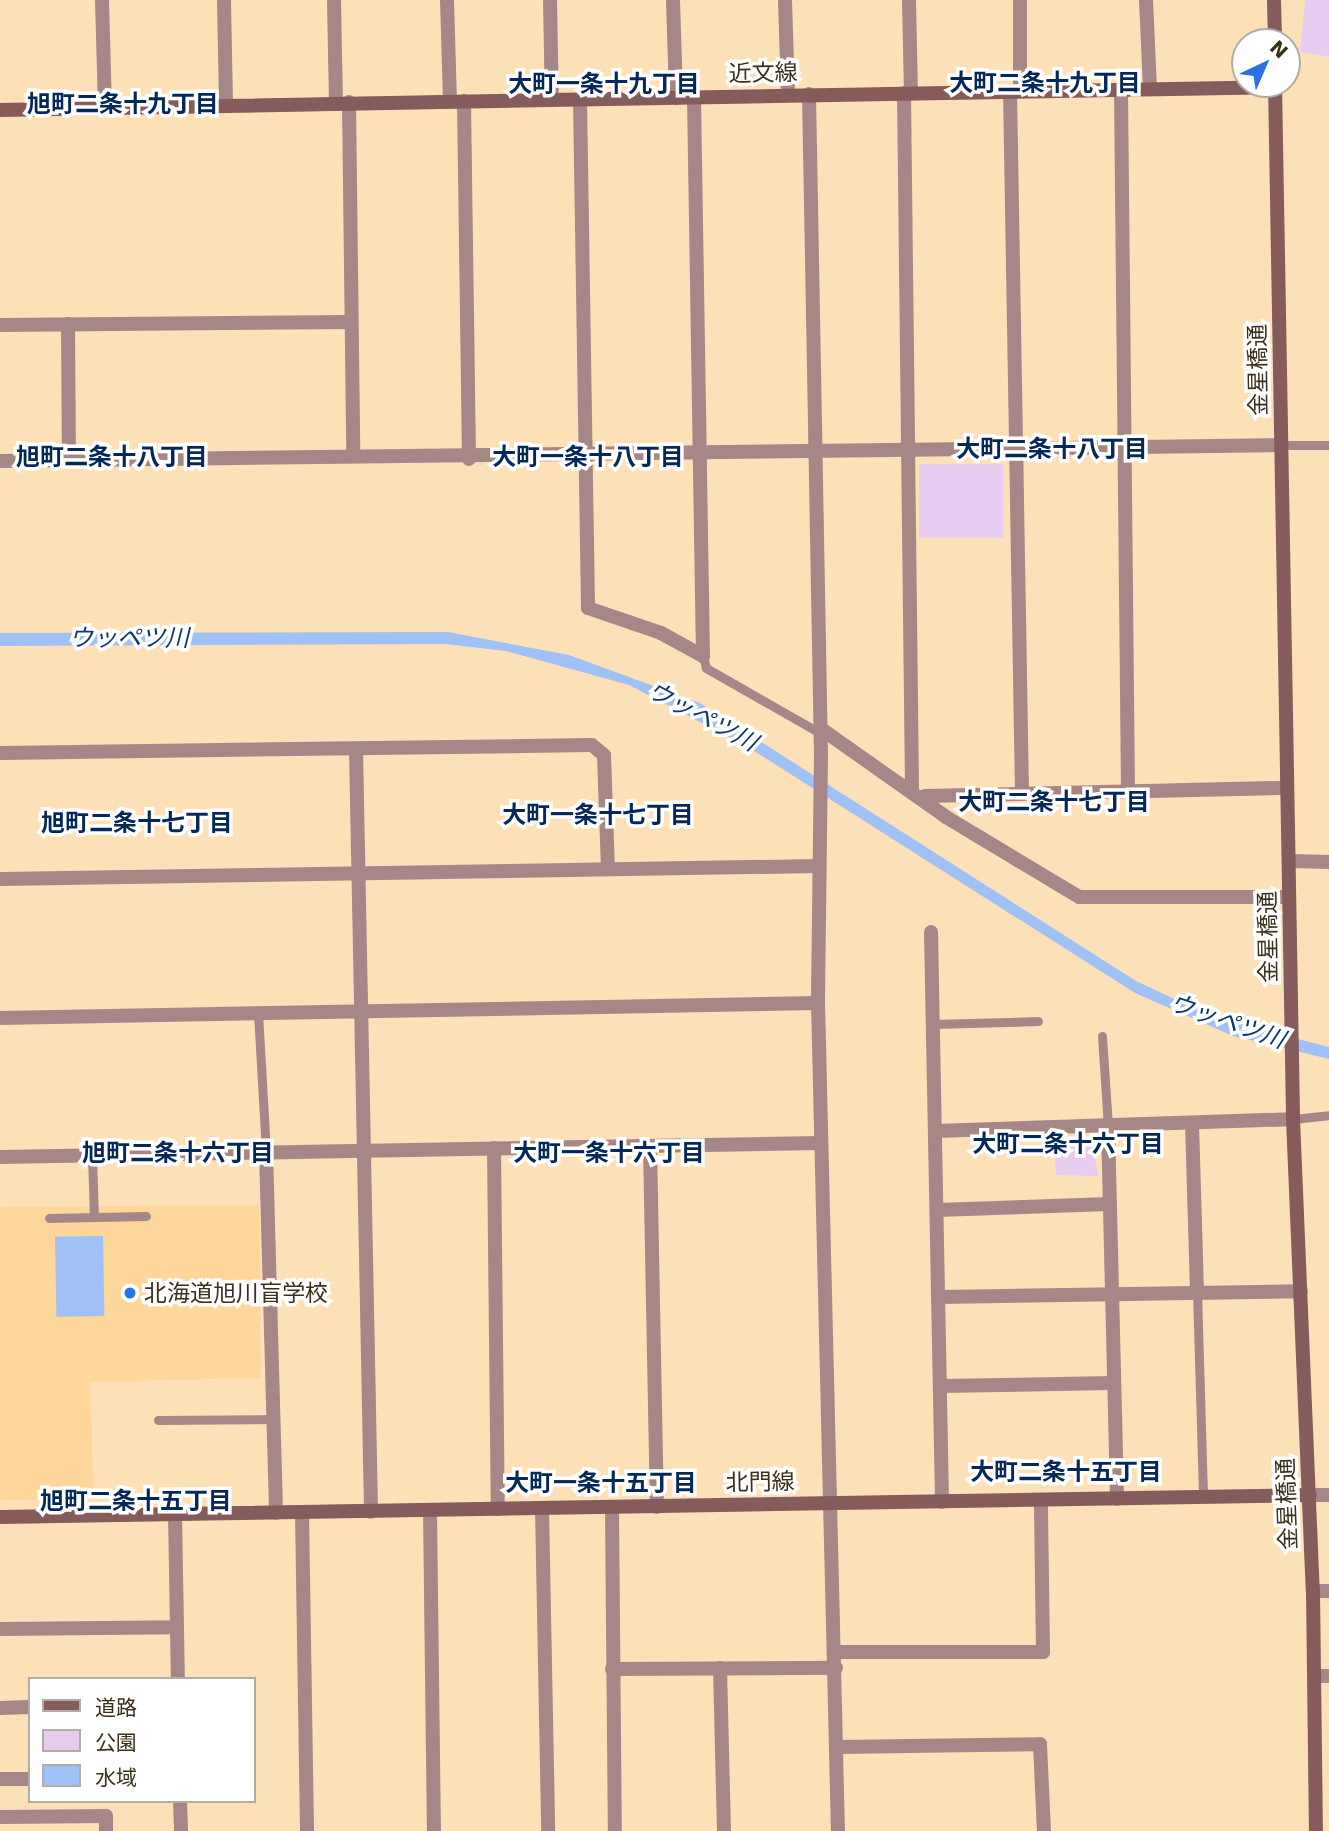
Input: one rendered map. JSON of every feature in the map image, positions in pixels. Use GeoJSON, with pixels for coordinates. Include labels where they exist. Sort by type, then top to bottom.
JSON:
{"type":"FeatureCollection","features":[{"type":"Feature","properties":{"kind":"street"},"geometry":{"type":"LineString","coordinates":[[102,0],[105,108]]}},
{"type":"Feature","properties":{"kind":"street"},"geometry":{"type":"LineString","coordinates":[[224,0],[226,105]]}},
{"type":"Feature","properties":{"kind":"street"},"geometry":{"type":"LineString","coordinates":[[334,0],[343,103],[354,454]]}},
{"type":"Feature","properties":{"kind":"street"},"geometry":{"type":"LineString","coordinates":[[447,0],[457,101],[469,459]]}},
{"type":"Feature","properties":{"kind":"street"},"geometry":{"type":"LineString","coordinates":[[550,0],[552,100]]}},
{"type":"Feature","properties":{"kind":"street"},"geometry":{"type":"LineString","coordinates":[[673,0],[676,98]]}},
{"type":"Feature","properties":{"kind":"street"},"geometry":{"type":"LineString","coordinates":[[785,0],[788,95]]}},
{"type":"Feature","properties":{"kind":"street"},"geometry":{"type":"LineString","coordinates":[[909,0],[909,452],[919,792]]}},
{"type":"Feature","properties":{"kind":"street"},"geometry":{"type":"LineString","coordinates":[[1020,0],[1015,91],[1014,450],[1022,793]]}},
{"type":"Feature","properties":{"kind":"street"},"geometry":{"type":"LineString","coordinates":[[1146,0],[1150,89]]}},
{"type":"Feature","properties":{"kind":"street"},"geometry":{"type":"LineString","coordinates":[[1274,0],[1275,28]]}},
{"type":"Feature","properties":{"kind":"street","name":"近文線"},"geometry":{"type":"LineString","coordinates":[[0,110],[1231,86]]}},
{"type":"Feature","properties":{"kind":"street"},"geometry":{"type":"LineString","coordinates":[[1121,89],[1122,448],[1128,791]]}},
{"type":"Feature","properties":{"kind":"street"},"geometry":{"type":"LineString","coordinates":[[808,94],[821,753],[818,1003],[838,1831]]}},
{"type":"Feature","properties":{"kind":"street"},"geometry":{"type":"LineString","coordinates":[[694,97],[697,455],[703,656]]}},
{"type":"Feature","properties":{"kind":"street"},"geometry":{"type":"LineString","coordinates":[[580,98],[588,608],[662,633],[703,656]]}},
{"type":"Feature","properties":{"kind":"street","name":"金星橋通"},"geometry":{"type":"LineString","coordinates":[[1275,98],[1293,1119],[1313,1591],[1322,1676],[1322,1787],[1316,1831]]}},
{"type":"Feature","properties":{"kind":"street"},"geometry":{"type":"LineString","coordinates":[[0,325],[351,322]]}},
{"type":"Feature","properties":{"kind":"street"},"geometry":{"type":"LineString","coordinates":[[68,324],[69,460]]}},
{"type":"Feature","properties":{"kind":"street"},"geometry":{"type":"LineString","coordinates":[[0,461],[354,454],[375,460],[469,459],[1283,445]]}},
{"type":"Feature","properties":{"kind":"street"},"geometry":{"type":"LineString","coordinates":[[820,730],[919,792],[946,817],[1079,897],[1289,897]]}},
{"type":"Feature","properties":{"kind":"street"},"geometry":{"type":"LineString","coordinates":[[0,752],[592,744],[604,755],[608,867]]}},
{"type":"Feature","properties":{"kind":"street"},"geometry":{"type":"LineString","coordinates":[[356,749],[363,1011],[370,1512]]}},
{"type":"Feature","properties":{"kind":"street"},"geometry":{"type":"LineString","coordinates":[[919,792],[1022,793],[1287,788]]}},
{"type":"Feature","properties":{"kind":"street"},"geometry":{"type":"LineString","coordinates":[[1289,861],[1329,862]]}},
{"type":"Feature","properties":{"kind":"street"},"geometry":{"type":"LineString","coordinates":[[0,879],[608,867],[818,866]]}},
{"type":"Feature","properties":{"kind":"street"},"geometry":{"type":"LineString","coordinates":[[931,932],[942,1502]]}},
{"type":"Feature","properties":{"kind":"street"},"geometry":{"type":"LineString","coordinates":[[0,1018],[818,1003]]}},
{"type":"Feature","properties":{"kind":"street"},"geometry":{"type":"LineString","coordinates":[[936,1131],[1293,1119]]}},
{"type":"Feature","properties":{"kind":"street"},"geometry":{"type":"LineString","coordinates":[[1192,1123],[1198,1292]]}},
{"type":"Feature","properties":{"kind":"street"},"geometry":{"type":"LineString","coordinates":[[1108,1127],[1117,1499]]}},
{"type":"Feature","properties":{"kind":"street"},"geometry":{"type":"LineString","coordinates":[[0,1157],[821,1143]]}},
{"type":"Feature","properties":{"kind":"street"},"geometry":{"type":"LineString","coordinates":[[650,1146],[657,1507]]}},
{"type":"Feature","properties":{"kind":"street"},"geometry":{"type":"LineString","coordinates":[[494,1148],[498,1509]]}},
{"type":"Feature","properties":{"kind":"street"},"geometry":{"type":"LineString","coordinates":[[265,1152],[276,1513]]}},
{"type":"Feature","properties":{"kind":"street"},"geometry":{"type":"LineString","coordinates":[[937,1210],[1110,1204]]}},
{"type":"Feature","properties":{"kind":"street"},"geometry":{"type":"LineString","coordinates":[[939,1297],[1301,1291]]}},
{"type":"Feature","properties":{"kind":"street"},"geometry":{"type":"LineString","coordinates":[[940,1386],[1114,1383]]}},
{"type":"Feature","properties":{"kind":"street"},"geometry":{"type":"LineString","coordinates":[[1310,1495],[1329,1495]]}},
{"type":"Feature","properties":{"kind":"street","name":"北門線"},"geometry":{"type":"LineString","coordinates":[[0,1517],[1310,1495]]}},
{"type":"Feature","properties":{"kind":"street"},"geometry":{"type":"LineString","coordinates":[[835,1651],[1043,1652],[1041,1500]]}},
{"type":"Feature","properties":{"kind":"street"},"geometry":{"type":"LineString","coordinates":[[612,1507],[615,1831]]}},
{"type":"Feature","properties":{"kind":"street"},"geometry":{"type":"LineString","coordinates":[[542,1508],[548,1831]]}},
{"type":"Feature","properties":{"kind":"street"},"geometry":{"type":"LineString","coordinates":[[430,1510],[435,1831]]}},
{"type":"Feature","properties":{"kind":"street"},"geometry":{"type":"LineString","coordinates":[[302,1512],[307,1831]]}},
{"type":"Feature","properties":{"kind":"street"},"geometry":{"type":"LineString","coordinates":[[175,1514],[178,1677]]}},
{"type":"Feature","properties":{"kind":"street"},"geometry":{"type":"LineString","coordinates":[[1313,1591],[1329,1591]]}},
{"type":"Feature","properties":{"kind":"street"},"geometry":{"type":"LineString","coordinates":[[0,1629],[177,1627]]}},
{"type":"Feature","properties":{"kind":"street"},"geometry":{"type":"LineString","coordinates":[[720,1668],[724,1831]]}},
{"type":"Feature","properties":{"kind":"street"},"geometry":{"type":"LineString","coordinates":[[612,1669],[836,1668]]}},
{"type":"Feature","properties":{"kind":"street"},"geometry":{"type":"LineString","coordinates":[[0,1707],[28,1707]]}},
{"type":"Feature","properties":{"kind":"street"},"geometry":{"type":"LineString","coordinates":[[837,1747],[1040,1744],[1044,1831]]}},
{"type":"Feature","properties":{"kind":"street"},"geometry":{"type":"LineString","coordinates":[[0,1779],[28,1779]]}},
{"type":"Feature","properties":{"kind":"street"},"geometry":{"type":"LineString","coordinates":[[180,1803],[181,1831]]}},
{"type":"Feature","properties":{"kind":"street"},"geometry":{"type":"LineString","coordinates":[[0,1817],[106,1816],[106,1831]]}},
{"type":"Feature","properties":{"kind":"lane"},"geometry":{"type":"LineString","coordinates":[[1283,445],[1329,445]]}},
{"type":"Feature","properties":{"kind":"lane"},"geometry":{"type":"LineString","coordinates":[[703,656],[706,668],[820,730]]}},
{"type":"Feature","properties":{"kind":"lane"},"geometry":{"type":"LineString","coordinates":[[258,1013],[265,1152]]}},
{"type":"Feature","properties":{"kind":"lane"},"geometry":{"type":"LineString","coordinates":[[933,1024],[1038,1021]]}},
{"type":"Feature","properties":{"kind":"lane"},"geometry":{"type":"LineString","coordinates":[[1102,1036],[1108,1127]]}},
{"type":"Feature","properties":{"kind":"lane"},"geometry":{"type":"LineString","coordinates":[[1293,1119],[1329,1115]]}},
{"type":"Feature","properties":{"kind":"lane"},"geometry":{"type":"LineString","coordinates":[[92,1155],[94,1217]]}},
{"type":"Feature","properties":{"kind":"lane"},"geometry":{"type":"LineString","coordinates":[[49,1218],[146,1216]]}},
{"type":"Feature","properties":{"kind":"lane"},"geometry":{"type":"LineString","coordinates":[[1198,1292],[1203,1497]]}},
{"type":"Feature","properties":{"kind":"lane"},"geometry":{"type":"LineString","coordinates":[[158,1420],[274,1419]]}},
{"type":"Feature","properties":{"kind":"shaded area","name":"北海道旭川盲学校"},"geometry":{"type":"Polygon","coordinates":[[[259,1205],[261,1378],[90,1382],[94,1499],[0,1500],[0,1207],[259,1205]]]}},
{"type":"Feature","properties":{"kind":"green space"},"geometry":{"type":"Polygon","coordinates":[[[1305,0],[1329,0],[1329,57],[1301,52],[1305,0]]]}},
{"type":"Feature","properties":{"kind":"green space"},"geometry":{"type":"Polygon","coordinates":[[[919,464],[1003,464],[1003,538],[919,538],[919,464]]]}},
{"type":"Feature","properties":{"kind":"green space"},"geometry":{"type":"Polygon","coordinates":[[[1092,1136],[1098,1176],[1056,1175],[1054,1137],[1092,1136]]]}},
{"type":"Feature","properties":{"kind":"water","name":"ウッペツ川"},"geometry":{"type":"Polygon","coordinates":[[[448,632],[569,655],[700,703],[1136,981],[1213,1017],[1329,1047],[1329,1059],[1233,1036],[1135,993],[748,747],[629,685],[506,651],[445,644],[0,646],[0,633],[448,632]]]}},
{"type":"Feature","properties":{"kind":"water"},"geometry":{"type":"Polygon","coordinates":[[[103,1236],[104,1316],[56,1317],[55,1237],[103,1236]]]}},
{"type":"Feature","properties":{"kind":"place","name":"北海道旭川盲学校"},"geometry":{"type":"Point","coordinates":[130,1293]}},
{"type":"Feature","properties":{"kind":"district","name":"大町二条十九丁目"},"geometry":{"type":"Point","coordinates":[1045,84]}},
{"type":"Feature","properties":{"kind":"district","name":"大町一条十九丁目"},"geometry":{"type":"Point","coordinates":[604,85]}},
{"type":"Feature","properties":{"kind":"district","name":"旭町二条十九丁目"},"geometry":{"type":"Point","coordinates":[123,105]}},
{"type":"Feature","properties":{"kind":"district","name":"大町二条十八丁目"},"geometry":{"type":"Point","coordinates":[1052,450]}},
{"type":"Feature","properties":{"kind":"district","name":"旭町二条十八丁目"},"geometry":{"type":"Point","coordinates":[112,458]}},
{"type":"Feature","properties":{"kind":"district","name":"大町一条十八丁目"},"geometry":{"type":"Point","coordinates":[588,458]}},
{"type":"Feature","properties":{"kind":"district","name":"大町二条十七丁目"},"geometry":{"type":"Point","coordinates":[1054,803]}},
{"type":"Feature","properties":{"kind":"district","name":"大町一条十七丁目"},"geometry":{"type":"Point","coordinates":[598,816]}},
{"type":"Feature","properties":{"kind":"district","name":"旭町二条十七丁目"},"geometry":{"type":"Point","coordinates":[137,824]}},
{"type":"Feature","properties":{"kind":"district","name":"大町二条十六丁目"},"geometry":{"type":"Point","coordinates":[1068,1145]}},
{"type":"Feature","properties":{"kind":"district","name":"旭町二条十六丁目"},"geometry":{"type":"Point","coordinates":[178,1154]}},
{"type":"Feature","properties":{"kind":"district","name":"大町一条十六丁目"},"geometry":{"type":"Point","coordinates":[609,1154]}},
{"type":"Feature","properties":{"kind":"district","name":"大町二条十五丁目"},"geometry":{"type":"Point","coordinates":[1066,1473]}},
{"type":"Feature","properties":{"kind":"district","name":"大町一条十五丁目"},"geometry":{"type":"Point","coordinates":[601,1484]}},
{"type":"Feature","properties":{"kind":"district","name":"旭町二条十五丁目"},"geometry":{"type":"Point","coordinates":[136,1502]}}]}
